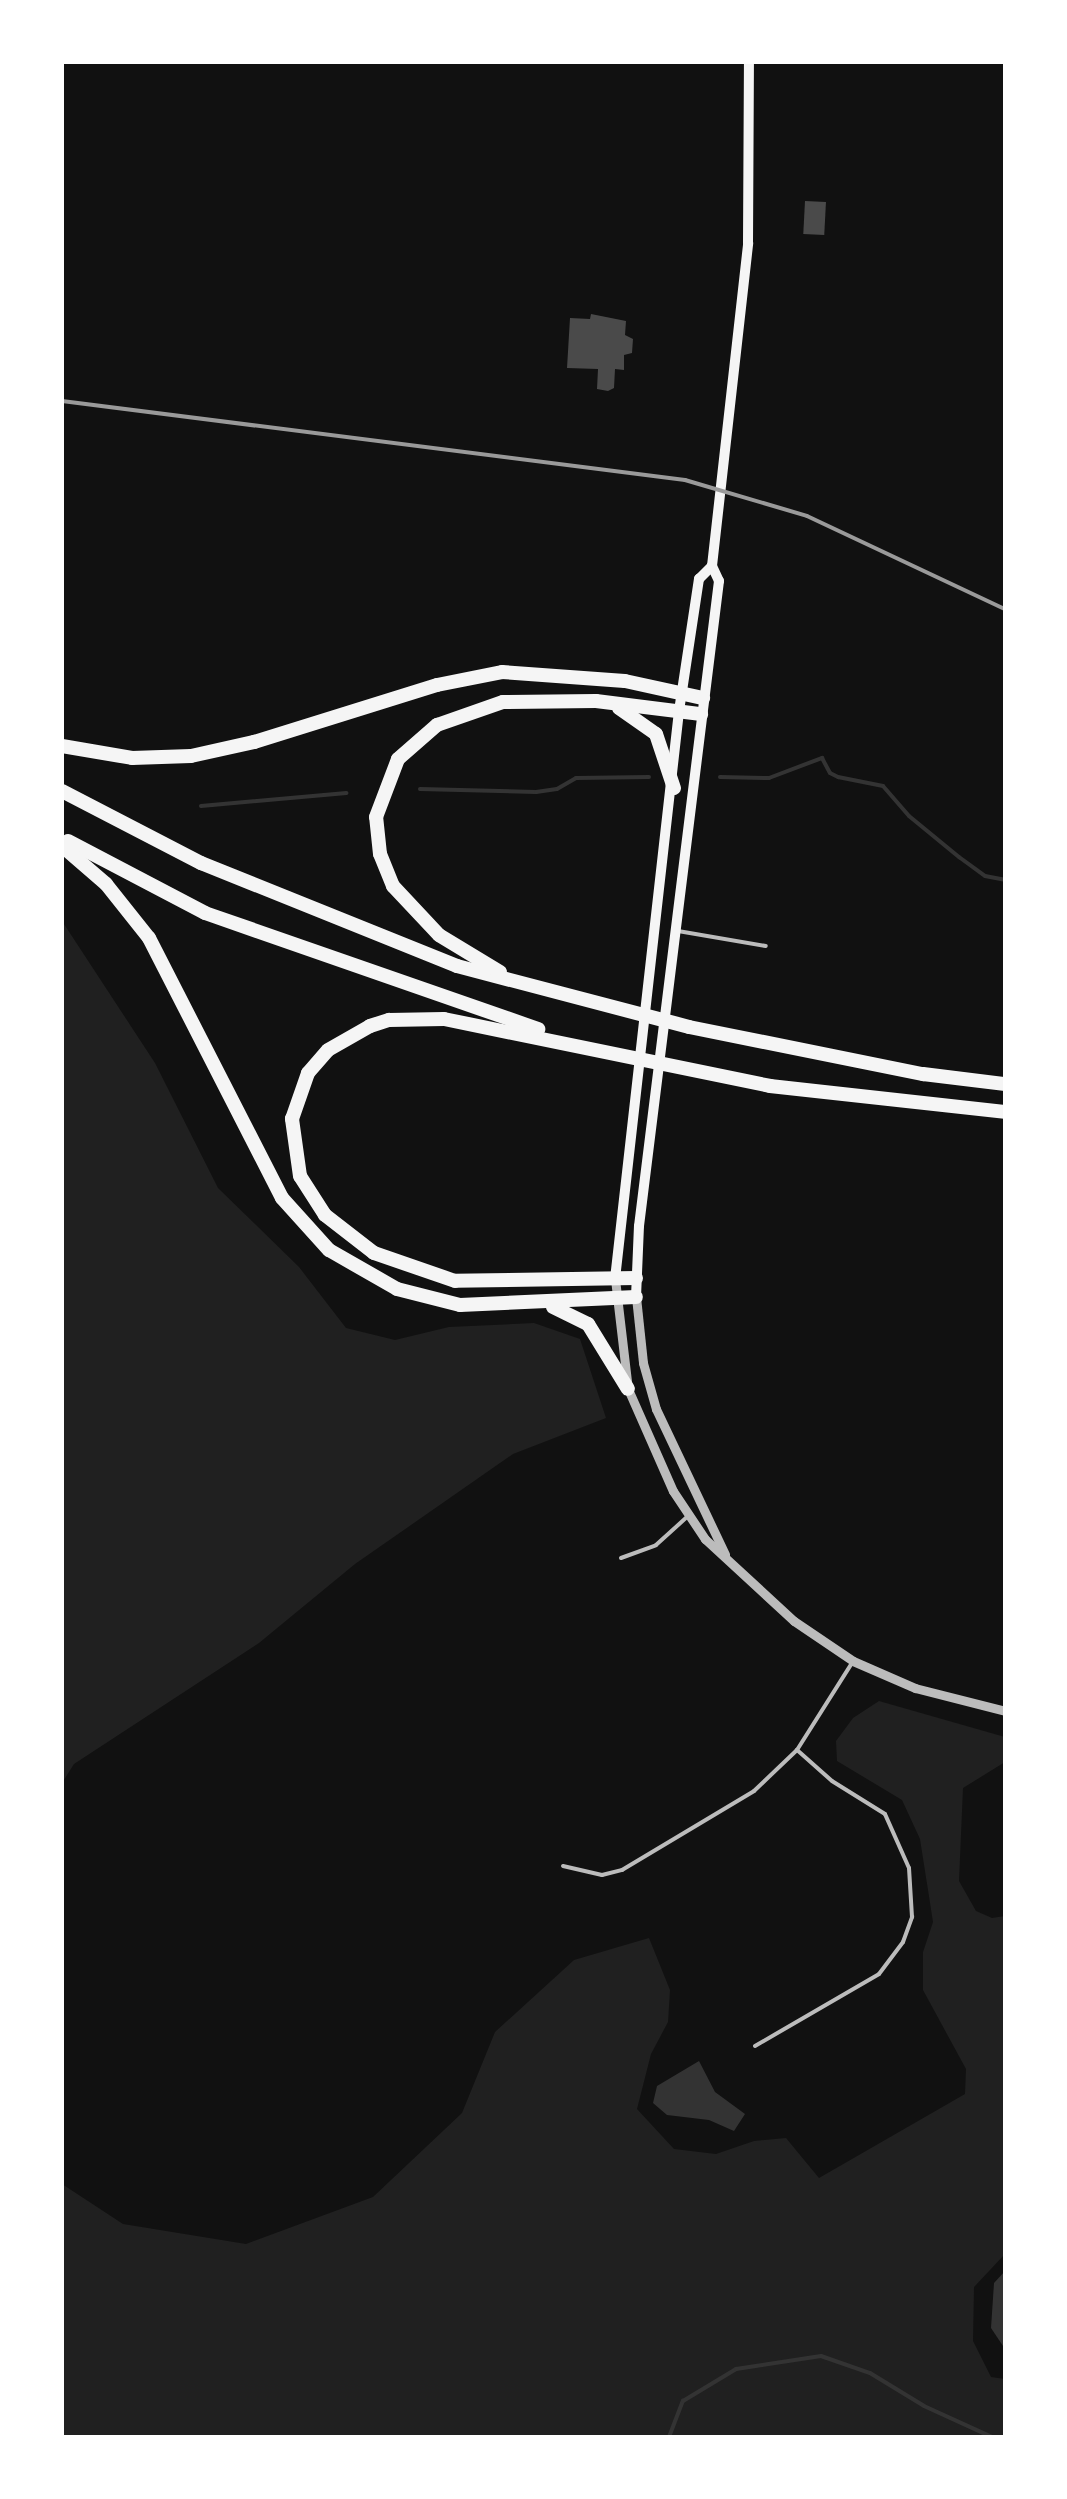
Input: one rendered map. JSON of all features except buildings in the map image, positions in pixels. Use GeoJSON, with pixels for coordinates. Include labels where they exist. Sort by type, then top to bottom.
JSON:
{"type":"FeatureCollection","features":[{"type":"Feature","properties":{"kind":"highway"},"geometry":{"type":"LineString","coordinates":[[62,746],[132,758],[191,756],[254,742],[437,685],[502,672],[609,679],[703,698]]}},
{"type":"Feature","properties":{"kind":"highway"},"geometry":{"type":"LineString","coordinates":[[525,986],[462,952],[399,895],[378,842],[380,796],[398,759],[450,718],[521,699],[596,701],[701,714]]}},
{"type":"Feature","properties":{"kind":"highway"},"geometry":{"type":"LineString","coordinates":[[596,701],[633,713],[648,725],[664,750],[674,788]]}},
{"type":"Feature","properties":{"kind":"highway"},"geometry":{"type":"LineString","coordinates":[[62,791],[201,863],[304,908],[457,966],[689,1027],[923,1074],[1005,1084]]}},
{"type":"Feature","properties":{"kind":"highway"},"geometry":{"type":"LineString","coordinates":[[62,838],[205,913],[610,1053]]}},
{"type":"Feature","properties":{"kind":"highway"},"geometry":{"type":"LineString","coordinates":[[62,846],[106,884],[149,938],[271,1178],[311,1234],[351,1266],[415,1296],[476,1307],[636,1297]]}},
{"type":"Feature","properties":{"kind":"highway"},"geometry":{"type":"LineString","coordinates":[[636,1278],[465,1282],[394,1263],[346,1234],[316,1204],[300,1176],[292,1143],[292,1119],[308,1073],[346,1037],[389,1020],[469,1022],[685,1070],[863,1099],[1005,1112]]}},
{"type":"Feature","properties":{"kind":"highway"},"geometry":{"type":"LineString","coordinates":[[532,1304],[581,1317],[598,1335],[628,1389]]}},
{"type":"Feature","properties":{"kind":"main road"},"geometry":{"type":"LineString","coordinates":[[636,1297],[675,931],[719,581],[712,566],[744,295],[749,62]]}},
{"type":"Feature","properties":{"kind":"main road"},"geometry":{"type":"LineString","coordinates":[[615,1279],[619,1216],[674,788],[679,711],[699,579],[712,566]]}},
{"type":"Feature","properties":{"kind":"street"},"geometry":{"type":"LineString","coordinates":[[615,1279],[628,1389],[657,1459],[705,1539],[725,1554],[794,1621],[853,1661],[915,1688],[1005,1711]]}},
{"type":"Feature","properties":{"kind":"street"},"geometry":{"type":"LineString","coordinates":[[636,1297],[643,1363],[656,1409],[725,1554]]}},
{"type":"Feature","properties":{"kind":"lane"},"geometry":{"type":"LineString","coordinates":[[675,931],[766,946]]}},
{"type":"Feature","properties":{"kind":"lane"},"geometry":{"type":"LineString","coordinates":[[621,1558],[656,1545],[689,1515]]}},
{"type":"Feature","properties":{"kind":"lane"},"geometry":{"type":"LineString","coordinates":[[563,1866],[602,1875],[622,1870],[754,1791],[797,1750],[853,1661]]}},
{"type":"Feature","properties":{"kind":"lane"},"geometry":{"type":"LineString","coordinates":[[755,2046],[879,1974],[896,1953],[912,1917],[909,1868],[885,1814],[832,1781],[797,1750]]}},
{"type":"Feature","properties":{"kind":"shaded area"},"geometry":{"type":"Polygon","coordinates":[[[62,921],[155,1063],[218,1188],[299,1267],[346,1328],[395,1340],[449,1327],[534,1323],[580,1339],[606,1418],[513,1454],[355,1564],[259,1643],[74,1764],[62,1783],[62,921]]]}},
{"type":"Feature","properties":{"kind":"shaded area"},"geometry":{"type":"Polygon","coordinates":[[[879,1701],[1005,1737],[1005,1762],[963,1788],[959,1881],[976,1911],[992,1918],[1005,1916],[1005,2254],[974,2287],[973,2341],[991,2377],[1005,2379],[1005,2437],[62,2437],[62,2184],[123,2224],[246,2244],[373,2197],[462,2113],[495,2032],[574,1960],[649,1938],[670,1990],[668,2022],[651,2054],[637,2109],[674,2149],[716,2154],[754,2141],[786,2138],[819,2178],[965,2094],[966,2069],[923,1990],[923,1952],[933,1922],[920,1839],[902,1800],[837,1761],[836,1741],[853,1718],[879,1701]]]}},
{"type":"Feature","properties":{"kind":"shaded area"},"geometry":{"type":"Polygon","coordinates":[[[699,2061],[715,2092],[745,2114],[734,2131],[709,2120],[667,2115],[653,2103],[657,2086],[699,2061]]]}},
{"type":"Feature","properties":{"kind":"shaded area"},"geometry":{"type":"Polygon","coordinates":[[[1005,2271],[1005,2349],[991,2328],[994,2283],[1005,2271]]]}},
{"type":"Feature","properties":{"kind":"waterway"},"geometry":{"type":"LineString","coordinates":[[720,777],[769,778],[822,758],[830,773],[838,777],[883,786],[909,816],[959,857],[985,876],[1005,880]]}},
{"type":"Feature","properties":{"kind":"waterway"},"geometry":{"type":"LineString","coordinates":[[420,789],[536,792],[557,789],[576,778],[649,777]]}},
{"type":"Feature","properties":{"kind":"waterway"},"geometry":{"type":"LineString","coordinates":[[201,806],[346,793]]}},
{"type":"Feature","properties":{"kind":"waterway"},"geometry":{"type":"LineString","coordinates":[[669,2437],[683,2401],[736,2369],[821,2356],[870,2373],[924,2406],[992,2437]]}},
{"type":"Feature","properties":{"kind":"railway"},"geometry":{"type":"LineString","coordinates":[[62,401],[685,480],[807,516],[1005,609]]}}]}
